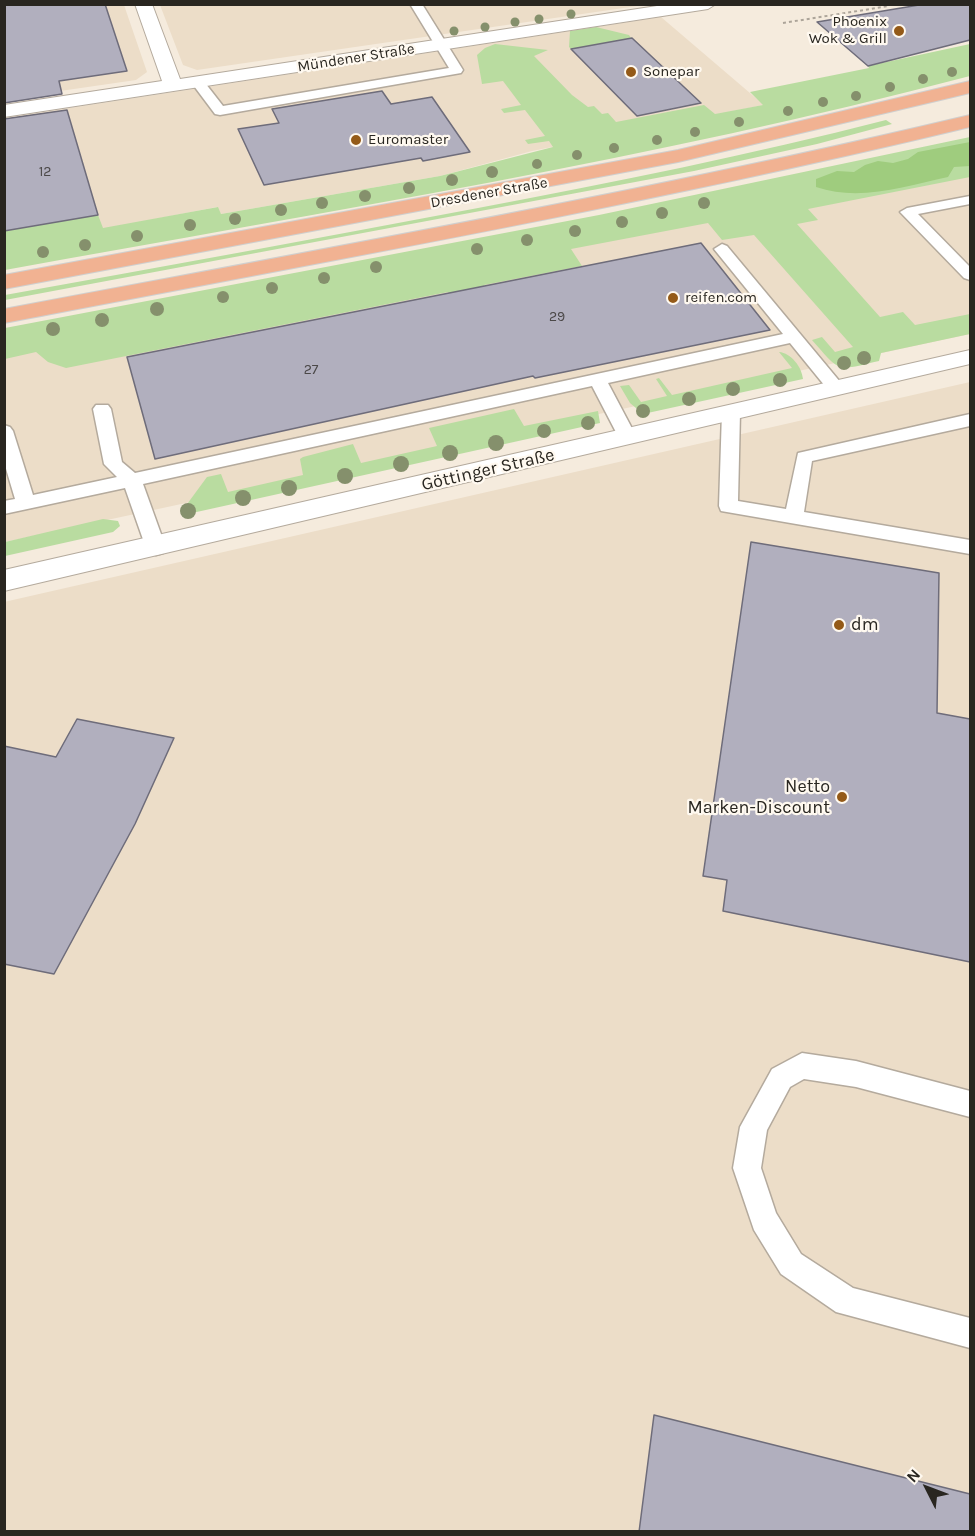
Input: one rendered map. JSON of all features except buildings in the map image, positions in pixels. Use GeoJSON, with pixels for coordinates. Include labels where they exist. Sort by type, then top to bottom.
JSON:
{"type":"FeatureCollection","features":[{"type":"Feature","properties":{"kind":"main road","name":"Dresdener Straße"},"geometry":{"type":"LineString","coordinates":[[4,282],[666,159],[970,87]]}},
{"type":"Feature","properties":{"kind":"main road","name":"Dresdener Straße"},"geometry":{"type":"LineString","coordinates":[[4,316],[588,205],[824,156],[970,121]]}},
{"type":"Feature","properties":{"kind":"street"},"geometry":{"type":"LineString","coordinates":[[143,4],[173,86]]}},
{"type":"Feature","properties":{"kind":"street","name":"Mündener Straße"},"geometry":{"type":"LineString","coordinates":[[4,111],[708,4]]}},
{"type":"Feature","properties":{"kind":"street","name":"Göttinger Straße"},"geometry":{"type":"LineString","coordinates":[[4,581],[156,548],[970,357]]}},
{"type":"Feature","properties":{"kind":"lane"},"geometry":{"type":"LineString","coordinates":[[197,82],[220,111],[457,70],[416,4]]}},
{"type":"Feature","properties":{"kind":"lane"},"geometry":{"type":"LineString","coordinates":[[970,200],[907,213],[970,275]]}},
{"type":"Feature","properties":{"kind":"lane"},"geometry":{"type":"LineString","coordinates":[[722,249],[835,387]]}},
{"type":"Feature","properties":{"kind":"lane"},"geometry":{"type":"LineString","coordinates":[[4,508],[794,337]]}},
{"type":"Feature","properties":{"kind":"lane"},"geometry":{"type":"LineString","coordinates":[[598,380],[627,436]]}},
{"type":"Feature","properties":{"kind":"lane"},"geometry":{"type":"LineString","coordinates":[[102,409],[113,464],[132,480],[156,548]]}},
{"type":"Feature","properties":{"kind":"lane"},"geometry":{"type":"LineString","coordinates":[[731,412],[732,444],[728,506],[970,547]]}},
{"type":"Feature","properties":{"kind":"lane"},"geometry":{"type":"LineString","coordinates":[[794,517],[804,457],[970,420]]}},
{"type":"Feature","properties":{"kind":"lane"},"geometry":{"type":"LineString","coordinates":[[4,431],[26,503]]}},
{"type":"Feature","properties":{"kind":"lane"},"geometry":{"type":"LineString","coordinates":[[970,1104],[855,1074],[802,1066],[781,1078],[754,1127],[747,1168],[764,1220],[791,1264],[847,1301],[970,1333]]}},
{"type":"Feature","properties":{"kind":"path"},"geometry":{"type":"LineString","coordinates":[[783,23],[889,6],[887,4]]}},
{"type":"Feature","properties":{"kind":"path"},"geometry":{"type":"LineString","coordinates":[[879,7],[885,11]]}},
{"type":"Feature","properties":{"kind":"shaded area"},"geometry":{"type":"Polygon","coordinates":[[[5,5],[124,5],[147,72],[136,80],[5,99],[5,5]]]}},
{"type":"Feature","properties":{"kind":"shaded area"},"geometry":{"type":"Polygon","coordinates":[[[160,5],[644,5],[197,70],[183,65],[160,5]]]}},
{"type":"Feature","properties":{"kind":"shaded area"},"geometry":{"type":"Polygon","coordinates":[[[661,17],[764,105],[532,151],[440,176],[221,214],[217,207],[5,248],[5,118],[661,17]]]}},
{"type":"Feature","properties":{"kind":"shaded area"},"geometry":{"type":"Polygon","coordinates":[[[970,171],[970,334],[5,542],[5,345],[970,171]]]}},
{"type":"Feature","properties":{"kind":"shaded area"},"geometry":{"type":"Polygon","coordinates":[[[970,382],[970,1531],[5,1531],[4,602],[970,382]]]}},
{"type":"Feature","properties":{"kind":"green space"},"geometry":{"type":"Polygon","coordinates":[[[596,27],[629,35],[631,38],[571,49],[569,47],[570,31],[596,27]]]}},
{"type":"Feature","properties":{"kind":"green space"},"geometry":{"type":"Polygon","coordinates":[[[495,44],[548,50],[534,56],[572,95],[588,107],[594,106],[602,114],[608,113],[616,122],[704,105],[715,114],[763,105],[750,92],[869,68],[868,66],[970,44],[970,76],[851,106],[611,159],[5,270],[5,231],[98,215],[103,228],[218,207],[221,214],[440,176],[553,147],[549,141],[528,144],[525,140],[545,136],[525,110],[504,113],[501,109],[521,105],[503,81],[482,84],[477,55],[485,48],[495,44]]]}},
{"type":"Feature","properties":{"kind":"green space"},"geometry":{"type":"Polygon","coordinates":[[[886,120],[892,124],[817,144],[694,171],[5,300],[5,295],[631,178],[886,120]]]}},
{"type":"Feature","properties":{"kind":"green space"},"geometry":{"type":"Polygon","coordinates":[[[970,137],[970,177],[808,209],[818,220],[797,224],[880,317],[903,312],[915,325],[970,314],[970,334],[881,353],[879,361],[854,367],[840,367],[835,364],[812,340],[822,337],[835,352],[853,347],[754,235],[722,240],[708,223],[571,249],[582,266],[484,285],[518,349],[510,362],[518,379],[500,383],[448,292],[66,368],[48,362],[36,352],[5,359],[5,328],[599,215],[970,137]]]}},
{"type":"Feature","properties":{"kind":"green space"},"geometry":{"type":"Polygon","coordinates":[[[970,142],[970,166],[954,167],[948,177],[866,193],[849,193],[816,187],[816,179],[837,171],[854,172],[878,161],[893,163],[908,159],[918,152],[970,142]]]}},
{"type":"Feature","properties":{"kind":"green space"},"geometry":{"type":"Polygon","coordinates":[[[779,352],[795,361],[801,370],[803,379],[643,414],[630,403],[620,386],[629,385],[641,402],[667,396],[656,379],[659,378],[672,395],[792,368],[779,352]]]}},
{"type":"Feature","properties":{"kind":"green space"},"geometry":{"type":"Polygon","coordinates":[[[514,409],[524,426],[598,411],[600,423],[183,515],[182,511],[207,477],[221,474],[228,492],[303,475],[300,459],[303,457],[353,444],[361,463],[437,446],[429,428],[514,409]]]}},
{"type":"Feature","properties":{"kind":"green space"},"geometry":{"type":"Polygon","coordinates":[[[103,519],[118,521],[120,526],[113,532],[5,556],[5,542],[103,519]]]}},
{"type":"Feature","properties":{"kind":"place","name":"Phoenix Wok & Grill"},"geometry":{"type":"Point","coordinates":[899,31]}},
{"type":"Feature","properties":{"kind":"place","name":"Sonepar"},"geometry":{"type":"Point","coordinates":[631,72]}},
{"type":"Feature","properties":{"kind":"place","name":"Euromaster"},"geometry":{"type":"Point","coordinates":[356,140]}},
{"type":"Feature","properties":{"kind":"place","name":"reifen.com"},"geometry":{"type":"Point","coordinates":[673,298]}},
{"type":"Feature","properties":{"kind":"place","name":"dm"},"geometry":{"type":"Point","coordinates":[839,625]}},
{"type":"Feature","properties":{"kind":"place","name":"Netto Marken-Discount"},"geometry":{"type":"Point","coordinates":[842,797]}}]}
